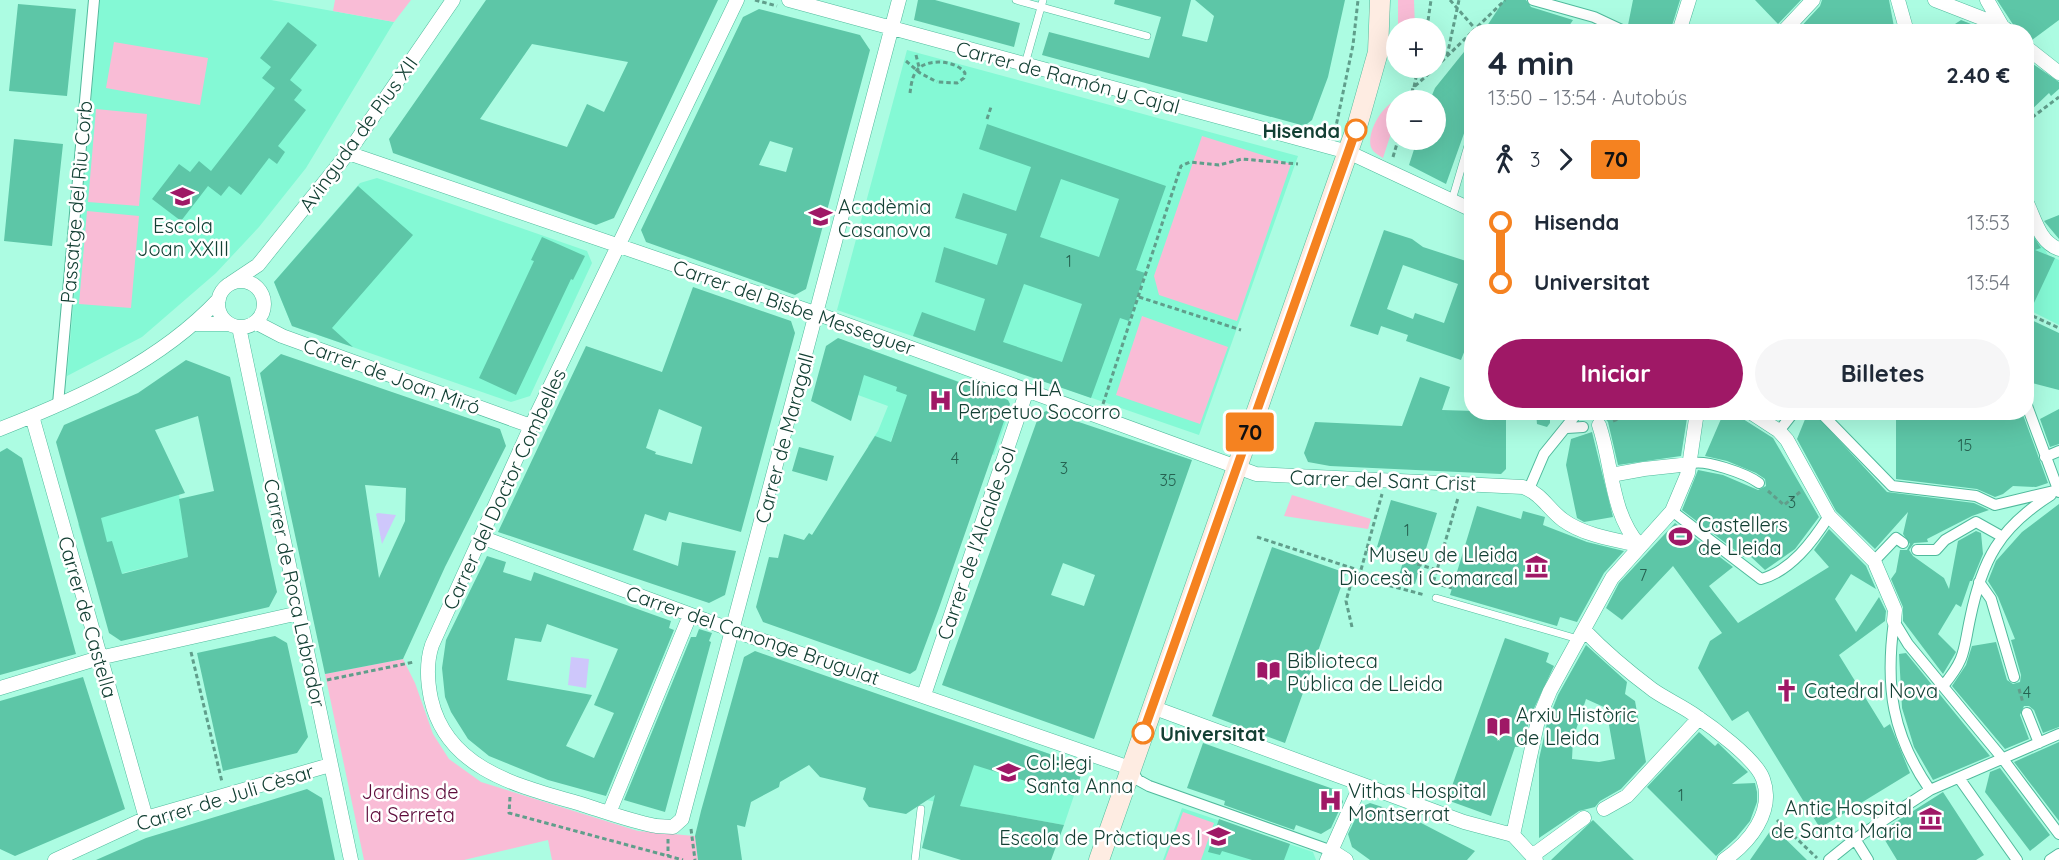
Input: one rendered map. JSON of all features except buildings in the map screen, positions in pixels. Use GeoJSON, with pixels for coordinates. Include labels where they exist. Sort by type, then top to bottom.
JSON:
{"type":"FeatureCollection","features":[{"type":"Feature","properties":{"kind":"main road"},"geometry":{"type":"LineString","coordinates":[[1099,860],[1237,468],[1339,150],[1378,52],[1380,0]]}},
{"type":"Feature","properties":{"kind":"street","name":"Passatge del Riu Corb"},"geometry":{"type":"LineString","coordinates":[[58,404],[94,0]]}},
{"type":"Feature","properties":{"kind":"street","name":"Avinguda de Pius XII"},"geometry":{"type":"LineString","coordinates":[[231,283],[258,265],[348,153],[453,0]]}},
{"type":"Feature","properties":{"kind":"street","name":"Carrer del Doctor Combelles"},"geometry":{"type":"LineString","coordinates":[[686,806],[682,819],[673,827],[640,823],[510,782],[466,757],[450,743],[437,721],[430,693],[428,660],[531,426],[737,0]]}},
{"type":"Feature","properties":{"kind":"street","name":"Carrer de Ramón y Cajal"},"geometry":{"type":"LineString","coordinates":[[789,0],[1339,150],[1464,206]]}},
{"type":"Feature","properties":{"kind":"street","name":"Carrer de Maragall"},"geometry":{"type":"LineString","coordinates":[[686,806],[818,314],[899,0]]}},
{"type":"Feature","properties":{"kind":"street"},"geometry":{"type":"LineString","coordinates":[[1533,0],[1594,17],[1606,24]]}},
{"type":"Feature","properties":{"kind":"street"},"geometry":{"type":"LineString","coordinates":[[1682,24],[1689,0]]}},
{"type":"Feature","properties":{"kind":"street"},"geometry":{"type":"LineString","coordinates":[[1790,24],[1813,0]]}},
{"type":"Feature","properties":{"kind":"street"},"geometry":{"type":"LineString","coordinates":[[1898,0],[1905,24]]}},
{"type":"Feature","properties":{"kind":"street"},"geometry":{"type":"LineString","coordinates":[[1935,0],[1993,24]]}},
{"type":"Feature","properties":{"kind":"street"},"geometry":{"type":"LineString","coordinates":[[1987,0],[2002,24]]}},
{"type":"Feature","properties":{"kind":"street"},"geometry":{"type":"LineString","coordinates":[[2034,54],[2057,74]]}},
{"type":"Feature","properties":{"kind":"street","name":"Carrer del Bisbe Messeguer"},"geometry":{"type":"LineString","coordinates":[[348,153],[818,314],[1237,468]]}},
{"type":"Feature","properties":{"kind":"street"},"geometry":{"type":"LineString","coordinates":[[2034,219],[2048,245],[2059,249]]}},
{"type":"Feature","properties":{"kind":"street"},"geometry":{"type":"LineString","coordinates":[[258,265],[258,289]]}},
{"type":"Feature","properties":{"kind":"street"},"geometry":{"type":"LineString","coordinates":[[0,429],[139,365],[195,324],[231,283],[243,281],[258,289],[262,295],[263,310],[255,322],[234,325],[195,324]]}},
{"type":"Feature","properties":{"kind":"street"},"geometry":{"type":"LineString","coordinates":[[219,299],[220,313],[234,325]]}},
{"type":"Feature","properties":{"kind":"street","name":"Carrer de Joan Miró"},"geometry":{"type":"LineString","coordinates":[[255,322],[282,336],[531,426]]}},
{"type":"Feature","properties":{"kind":"street","name":"Carrer de Roca Labrador"},"geometry":{"type":"LineString","coordinates":[[234,325],[299,613],[351,860]]}},
{"type":"Feature","properties":{"kind":"street","name":"Carrer de l'Alcalde Sol"},"geometry":{"type":"LineString","coordinates":[[924,695],[1027,390]]}},
{"type":"Feature","properties":{"kind":"street","name":"Carrer de Castella"},"geometry":{"type":"LineString","coordinates":[[32,416],[146,818]]}},
{"type":"Feature","properties":{"kind":"street"},"geometry":{"type":"LineString","coordinates":[[1572,420],[1544,454],[1528,489],[1542,497],[1562,519],[1579,528],[1639,545]]}},
{"type":"Feature","properties":{"kind":"street"},"geometry":{"type":"LineString","coordinates":[[1513,835],[1538,720],[1612,578],[1639,545],[1672,511],[1690,464],[1696,420]]}},
{"type":"Feature","properties":{"kind":"street"},"geometry":{"type":"LineString","coordinates":[[1762,420],[1779,431],[1792,448],[1829,516],[1874,561],[1895,610],[1889,657],[1893,710],[1901,739],[1930,790]]}},
{"type":"Feature","properties":{"kind":"street"},"geometry":{"type":"LineString","coordinates":[[1779,431],[1788,420]]}},
{"type":"Feature","properties":{"kind":"street"},"geometry":{"type":"LineString","coordinates":[[1828,420],[1892,486],[1960,493],[1984,498],[1995,505],[2059,491]]}},
{"type":"Feature","properties":{"kind":"street"},"geometry":{"type":"LineString","coordinates":[[2032,420],[2059,491]]}},
{"type":"Feature","properties":{"kind":"street"},"geometry":{"type":"LineString","coordinates":[[1599,425],[1619,514],[1626,530],[1639,545]]}},
{"type":"Feature","properties":{"kind":"street"},"geometry":{"type":"LineString","coordinates":[[1567,428],[1583,427]]}},
{"type":"Feature","properties":{"kind":"street"},"geometry":{"type":"LineString","coordinates":[[2045,457],[2059,451]]}},
{"type":"Feature","properties":{"kind":"street"},"geometry":{"type":"LineString","coordinates":[[1611,476],[1700,462],[1749,476],[1759,483]]}},
{"type":"Feature","properties":{"kind":"street","name":"Carrer del Sant Crist"},"geometry":{"type":"LineString","coordinates":[[1237,468],[1268,476],[1528,489]]}},
{"type":"Feature","properties":{"kind":"street"},"geometry":{"type":"LineString","coordinates":[[1943,686],[1964,658],[1979,582],[2001,536],[2028,510],[2059,491]]}},
{"type":"Feature","properties":{"kind":"street"},"geometry":{"type":"LineString","coordinates":[[1672,511],[1761,579],[1774,575],[1810,544],[1829,516]]}},
{"type":"Feature","properties":{"kind":"street"},"geometry":{"type":"LineString","coordinates":[[1917,550],[1936,550],[1945,540],[1976,522],[2001,536]]}},
{"type":"Feature","properties":{"kind":"street","name":"Carrer del Canonge Brugulat"},"geometry":{"type":"LineString","coordinates":[[481,537],[732,630],[1130,768]]}},
{"type":"Feature","properties":{"kind":"street"},"geometry":{"type":"LineString","coordinates":[[1874,561],[1896,538],[1903,543]]}},
{"type":"Feature","properties":{"kind":"street"},"geometry":{"type":"LineString","coordinates":[[1979,582],[1991,599],[2014,677]]}},
{"type":"Feature","properties":{"kind":"street"},"geometry":{"type":"LineString","coordinates":[[0,688],[99,658],[299,613]]}},
{"type":"Feature","properties":{"kind":"street"},"geometry":{"type":"LineString","coordinates":[[609,813],[690,615]]}},
{"type":"Feature","properties":{"kind":"street"},"geometry":{"type":"LineString","coordinates":[[1894,621],[1913,650],[2003,759],[2059,834]]}},
{"type":"Feature","properties":{"kind":"street"},"geometry":{"type":"LineString","coordinates":[[1581,635],[1655,692],[1699,718],[1755,767],[1763,780],[1765,810],[1758,826],[1724,860]]}},
{"type":"Feature","properties":{"kind":"street"},"geometry":{"type":"LineString","coordinates":[[1152,707],[1489,830],[1513,835],[1534,858],[1584,818]]}},
{"type":"Feature","properties":{"kind":"street"},"geometry":{"type":"LineString","coordinates":[[2027,713],[2039,743]]}},
{"type":"Feature","properties":{"kind":"street"},"geometry":{"type":"LineString","coordinates":[[1604,809],[1626,796],[1699,718]]}},
{"type":"Feature","properties":{"kind":"street"},"geometry":{"type":"LineString","coordinates":[[1829,860],[1855,839],[1930,790],[2059,734]]}},
{"type":"Feature","properties":{"kind":"street","name":"Carrer de Juli Cèsar"},"geometry":{"type":"LineString","coordinates":[[55,860],[146,818],[330,765]]}},
{"type":"Feature","properties":{"kind":"street"},"geometry":{"type":"LineString","coordinates":[[1130,768],[1138,780],[1149,786],[1346,860]]}},
{"type":"Feature","properties":{"kind":"street"},"geometry":{"type":"LineString","coordinates":[[1959,778],[2017,860]]}},
{"type":"Feature","properties":{"kind":"street"},"geometry":{"type":"LineString","coordinates":[[1330,855],[1361,784]]}},
{"type":"Feature","properties":{"kind":"street"},"geometry":{"type":"LineString","coordinates":[[1855,839],[1868,860]]}},
{"type":"Feature","properties":{"kind":"street"},"geometry":{"type":"LineString","coordinates":[[2050,860],[2059,854]]}},
{"type":"Feature","properties":{"kind":"lane"},"geometry":{"type":"LineString","coordinates":[[1016,0],[1042,3],[1147,36]]}},
{"type":"Feature","properties":{"kind":"lane"},"geometry":{"type":"LineString","coordinates":[[1025,64],[1042,3]]}},
{"type":"Feature","properties":{"kind":"lane"},"geometry":{"type":"LineString","coordinates":[[1452,200],[1464,159]]}},
{"type":"Feature","properties":{"kind":"lane"},"geometry":{"type":"LineString","coordinates":[[1436,598],[1581,635]]}},
{"type":"Feature","properties":{"kind":"lane"},"geometry":{"type":"LineString","coordinates":[[915,860],[921,809]]}},
{"type":"Feature","properties":{"kind":"path"},"geometry":{"type":"LineString","coordinates":[[1339,150],[1358,0]]}},
{"type":"Feature","properties":{"kind":"path"},"geometry":{"type":"LineString","coordinates":[[1428,18],[1431,0]]}},
{"type":"Feature","properties":{"kind":"path"},"geometry":{"type":"LineString","coordinates":[[1450,0],[1469,24]]}},
{"type":"Feature","properties":{"kind":"path"},"geometry":{"type":"LineString","coordinates":[[1447,56],[1459,0]]}},
{"type":"Feature","properties":{"kind":"path"},"geometry":{"type":"LineString","coordinates":[[1481,24],[1505,0]]}},
{"type":"Feature","properties":{"kind":"path"},"geometry":{"type":"LineString","coordinates":[[1447,56],[1464,40]]}},
{"type":"Feature","properties":{"kind":"path"},"geometry":{"type":"LineString","coordinates":[[916,55],[919,67]]}},
{"type":"Feature","properties":{"kind":"path"},"geometry":{"type":"LineString","coordinates":[[906,61],[920,73],[937,82],[957,83],[964,78],[965,73],[957,66],[944,62],[919,67],[913,75],[910,93]]}},
{"type":"Feature","properties":{"kind":"path"},"geometry":{"type":"LineString","coordinates":[[1413,88],[1416,78]]}},
{"type":"Feature","properties":{"kind":"path"},"geometry":{"type":"LineString","coordinates":[[1413,88],[1423,78]]}},
{"type":"Feature","properties":{"kind":"path"},"geometry":{"type":"LineString","coordinates":[[2034,116],[2059,97]]}},
{"type":"Feature","properties":{"kind":"path"},"geometry":{"type":"LineString","coordinates":[[987,119],[991,107]]}},
{"type":"Feature","properties":{"kind":"path"},"geometry":{"type":"LineString","coordinates":[[1392,162],[1395,150]]}},
{"type":"Feature","properties":{"kind":"path"},"geometry":{"type":"LineString","coordinates":[[1103,405],[1180,166],[1191,162],[1219,165],[1242,159],[1298,164]]}},
{"type":"Feature","properties":{"kind":"path"},"geometry":{"type":"LineString","coordinates":[[1139,297],[1241,330]]}},
{"type":"Feature","properties":{"kind":"path"},"geometry":{"type":"LineString","coordinates":[[2034,317],[2059,328]]}},
{"type":"Feature","properties":{"kind":"path"},"geometry":{"type":"LineString","coordinates":[[1599,425],[1614,420]]}},
{"type":"Feature","properties":{"kind":"path"},"geometry":{"type":"LineString","coordinates":[[1359,578],[1386,481]]}},
{"type":"Feature","properties":{"kind":"path"},"geometry":{"type":"LineString","coordinates":[[1759,483],[1784,504],[1811,484]]}},
{"type":"Feature","properties":{"kind":"path"},"geometry":{"type":"LineString","coordinates":[[1452,588],[1433,583],[1462,484]]}},
{"type":"Feature","properties":{"kind":"path"},"geometry":{"type":"LineString","coordinates":[[1257,537],[1355,569],[1346,601],[1352,627]]}},
{"type":"Feature","properties":{"kind":"path"},"geometry":{"type":"LineString","coordinates":[[1367,549],[1437,570]]}},
{"type":"Feature","properties":{"kind":"path"},"geometry":{"type":"LineString","coordinates":[[1353,576],[1436,598]]}},
{"type":"Feature","properties":{"kind":"path"},"geometry":{"type":"LineString","coordinates":[[188,638],[226,796]]}},
{"type":"Feature","properties":{"kind":"path"},"geometry":{"type":"LineString","coordinates":[[313,682],[428,660]]}},
{"type":"Feature","properties":{"kind":"path"},"geometry":{"type":"LineString","coordinates":[[2014,677],[2027,713]]}},
{"type":"Feature","properties":{"kind":"path"},"geometry":{"type":"LineString","coordinates":[[509,813],[682,860]]}},
{"type":"Feature","properties":{"kind":"path"},"geometry":{"type":"LineString","coordinates":[[1778,819],[1819,860]]}},
{"type":"Feature","properties":{"kind":"path"},"geometry":{"type":"LineString","coordinates":[[691,828],[695,860]]}},
{"type":"Feature","properties":{"kind":"shaded area","name":"Escola Joan XXIII"},"geometry":{"type":"Polygon","coordinates":[[[100,0],[271,0],[394,22],[306,168],[259,227],[216,273],[142,337],[67,376],[100,0]]]}},
{"type":"Feature","properties":{"kind":"shaded area"},"geometry":{"type":"Polygon","coordinates":[[[907,50],[1298,156],[1199,435],[837,310],[907,50]]]}},
{"type":"Feature","properties":{"kind":"shaded area"},"geometry":{"type":"Polygon","coordinates":[[[377,178],[587,251],[592,263],[530,396],[511,402],[292,326],[274,282],[360,183],[377,178]]]}},
{"type":"Feature","properties":{"kind":"shaded area"},"geometry":{"type":"Polygon","coordinates":[[[2034,232],[2048,255],[2059,260],[2059,325],[2034,312],[2034,232]]]}},
{"type":"Feature","properties":{"kind":"shaded area","name":"Clínica HLA Perpetuo Socorro"},"geometry":{"type":"Polygon","coordinates":[[[860,346],[1007,399],[1010,410],[994,455],[898,422],[886,454],[868,446],[878,431],[888,406],[858,395],[851,371],[860,346]]]}},
{"type":"Feature","properties":{"kind":"shaded area"},"geometry":{"type":"Polygon","coordinates":[[[179,494],[188,557],[123,573],[125,581],[96,585],[78,524],[179,494]]]}},
{"type":"Feature","properties":{"kind":"shaded area"},"geometry":{"type":"Polygon","coordinates":[[[376,514],[396,515],[382,544],[376,514]]]}},
{"type":"Feature","properties":{"kind":"shaded area"},"geometry":{"type":"Polygon","coordinates":[[[571,657],[589,659],[586,688],[568,685],[571,657]]]}},
{"type":"Feature","properties":{"kind":"shaded area","name":"Col·legi Santa Anna"},"geometry":{"type":"Polygon","coordinates":[[[950,719],[1084,766],[1064,825],[926,800],[950,719]]]}},
{"type":"Feature","properties":{"kind":"shaded area","name":"Escola de Pràctiques I"},"geometry":{"type":"Polygon","coordinates":[[[1182,808],[1313,852],[1316,860],[1163,860],[1182,808]]]}},
{"type":"Feature","properties":{"kind":"green space"},"geometry":{"type":"Polygon","coordinates":[[[335,0],[411,0],[394,22],[333,11],[335,0]]]}},
{"type":"Feature","properties":{"kind":"green space"},"geometry":{"type":"Polygon","coordinates":[[[1398,0],[1414,0],[1415,18],[1398,18],[1398,0]]]}},
{"type":"Feature","properties":{"kind":"green space"},"geometry":{"type":"Polygon","coordinates":[[[114,42],[208,58],[200,105],[106,88],[114,42]]]}},
{"type":"Feature","properties":{"kind":"green space"},"geometry":{"type":"Polygon","coordinates":[[[1386,107],[1386,149],[1383,158],[1375,153],[1370,143],[1373,128],[1386,107]]]}},
{"type":"Feature","properties":{"kind":"green space"},"geometry":{"type":"Polygon","coordinates":[[[96,109],[147,114],[139,206],[88,202],[96,109]]]}},
{"type":"Feature","properties":{"kind":"green space"},"geometry":{"type":"Polygon","coordinates":[[[1202,136],[1291,164],[1237,321],[1159,295],[1154,276],[1202,136]]]}},
{"type":"Feature","properties":{"kind":"green space"},"geometry":{"type":"Polygon","coordinates":[[[87,211],[139,216],[131,308],[79,304],[87,211]]]}},
{"type":"Feature","properties":{"kind":"green space"},"geometry":{"type":"Polygon","coordinates":[[[1142,316],[1228,347],[1200,424],[1116,395],[1142,316]]]}},
{"type":"Feature","properties":{"kind":"green space"},"geometry":{"type":"Polygon","coordinates":[[[1292,495],[1371,519],[1368,529],[1284,516],[1292,495]]]}},
{"type":"Feature","properties":{"kind":"green space","name":"Jardins de la Serreta"},"geometry":{"type":"Polygon","coordinates":[[[403,659],[415,683],[433,734],[449,759],[481,782],[638,831],[695,836],[698,860],[552,860],[548,840],[464,860],[364,860],[325,674],[403,659]]]}},
{"type":"Feature","properties":{"kind":"green space"},"geometry":{"type":"Polygon","coordinates":[[[1183,812],[1214,823],[1201,860],[1165,860],[1183,812]]]}},
{"type":"Feature","properties":{"kind":"bus line","name":"70"},"geometry":{"type":"LineString","coordinates":[[1143,733],[1356,130]]}},
{"type":"Feature","properties":{"kind":"place","name":"Hisenda"},"geometry":{"type":"Point","coordinates":[1356,130]}},
{"type":"Feature","properties":{"kind":"place","name":"Escola Joan XXIII"},"geometry":{"type":"Point","coordinates":[183,197]}},
{"type":"Feature","properties":{"kind":"place","name":"Acadèmia Casanova"},"geometry":{"type":"Point","coordinates":[820,217]}},
{"type":"Feature","properties":{"kind":"place","name":"Clínica HLA Perpetuo Socorro"},"geometry":{"type":"Point","coordinates":[940,400]}},
{"type":"Feature","properties":{"kind":"place","name":"Castellers de Lleida"},"geometry":{"type":"Point","coordinates":[1680,536]}},
{"type":"Feature","properties":{"kind":"place","name":"Museu de Lleida Diocesà i Comarcal"},"geometry":{"type":"Point","coordinates":[1536,566]}},
{"type":"Feature","properties":{"kind":"place","name":"Biblioteca Pública de Lleida"},"geometry":{"type":"Point","coordinates":[1269,671]}},
{"type":"Feature","properties":{"kind":"place","name":"Catedral Nova"},"geometry":{"type":"Point","coordinates":[1786,690]}},
{"type":"Feature","properties":{"kind":"place","name":"Arxiu Històric de Lleida"},"geometry":{"type":"Point","coordinates":[1498,726]}},
{"type":"Feature","properties":{"kind":"place","name":"Universitat"},"geometry":{"type":"Point","coordinates":[1143,733]}},
{"type":"Feature","properties":{"kind":"place","name":"Col·legi Santa Anna"},"geometry":{"type":"Point","coordinates":[1008,773]}},
{"type":"Feature","properties":{"kind":"place","name":"Vithas Hospital Montserrat"},"geometry":{"type":"Point","coordinates":[1330,801]}},
{"type":"Feature","properties":{"kind":"place","name":"Antic Hospital de Santa Maria"},"geometry":{"type":"Point","coordinates":[1930,818]}},
{"type":"Feature","properties":{"kind":"place","name":"Escola de Pràctiques I"},"geometry":{"type":"Point","coordinates":[1219,837]}}]}
